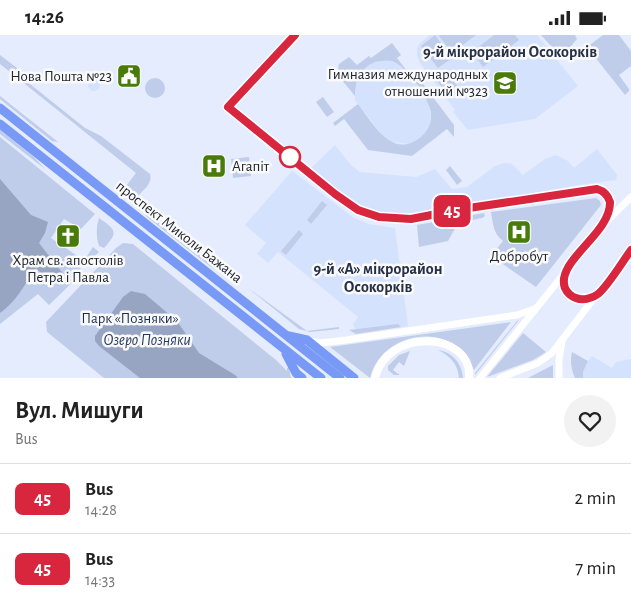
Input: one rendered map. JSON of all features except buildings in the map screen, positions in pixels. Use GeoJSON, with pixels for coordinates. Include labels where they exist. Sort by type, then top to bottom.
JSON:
{"type":"FeatureCollection","features":[{"type":"Feature","properties":{"kind":"highway","name":"проспект Миколи Бажана"},"geometry":{"type":"LineString","coordinates":[[0,108],[340,378]]}},
{"type":"Feature","properties":{"kind":"highway","name":"проспект Миколи Бажана"},"geometry":{"type":"LineString","coordinates":[[0,124],[321,378]]}},
{"type":"Feature","properties":{"kind":"highway"},"geometry":{"type":"LineString","coordinates":[[286,335],[307,341],[354,378]]}},
{"type":"Feature","properties":{"kind":"highway"},"geometry":{"type":"LineString","coordinates":[[280,345],[299,376]]}},
{"type":"Feature","properties":{"kind":"main road"},"geometry":{"type":"LineString","coordinates":[[375,378],[380,365],[394,350],[413,342],[431,342],[456,349],[467,365],[469,378]]}},
{"type":"Feature","properties":{"kind":"street"},"geometry":{"type":"LineString","coordinates":[[480,378],[605,223],[631,197]]}},
{"type":"Feature","properties":{"kind":"street"},"geometry":{"type":"LineString","coordinates":[[500,378],[538,363],[552,353],[631,250]]}},
{"type":"Feature","properties":{"kind":"street"},"geometry":{"type":"LineString","coordinates":[[565,272],[565,288],[571,296],[585,299],[598,294]]}},
{"type":"Feature","properties":{"kind":"street"},"geometry":{"type":"LineString","coordinates":[[307,341],[321,343],[517,315],[537,307]]}},
{"type":"Feature","properties":{"kind":"street"},"geometry":{"type":"LineString","coordinates":[[559,378],[563,340]]}},
{"type":"Feature","properties":{"kind":"shaded area","name":"Гимназия международных отношений №323"},"geometry":{"type":"Polygon","coordinates":[[[430,35],[537,35],[578,86],[535,119],[468,130],[453,112],[455,110],[420,63],[417,56],[417,48],[420,43],[430,35]]]}},
{"type":"Feature","properties":{"kind":"shaded area"},"geometry":{"type":"Polygon","coordinates":[[[388,60],[405,70],[428,99],[431,115],[429,129],[424,135],[410,144],[392,142],[383,136],[355,100],[355,88],[358,77],[363,69],[372,62],[388,60]]]}},
{"type":"Feature","properties":{"kind":"shaded area"},"geometry":{"type":"Polygon","coordinates":[[[92,79],[96,79],[100,85],[96,91],[92,91],[88,87],[88,83],[92,79]]]}},
{"type":"Feature","properties":{"kind":"shaded area"},"geometry":{"type":"Polygon","coordinates":[[[335,145],[351,165],[360,172],[416,177],[435,169],[452,189],[467,187],[495,166],[504,163],[512,164],[523,175],[545,159],[556,155],[568,161],[574,168],[597,149],[617,175],[616,180],[409,215],[383,215],[362,209],[350,202],[310,169],[335,145]]]}},
{"type":"Feature","properties":{"kind":"shaded area"},"geometry":{"type":"Polygon","coordinates":[[[292,171],[354,218],[369,224],[395,228],[408,326],[357,333],[353,324],[358,317],[278,252],[268,263],[257,254],[266,243],[245,225],[292,171]]]}},
{"type":"Feature","properties":{"kind":"shaded area"},"geometry":{"type":"Polygon","coordinates":[[[592,356],[612,368],[616,362],[631,359],[631,378],[583,378],[583,372],[592,356]]]}},
{"type":"Feature","properties":{"kind":"green space"},"geometry":{"type":"Polygon","coordinates":[[[435,35],[452,58],[438,68],[421,46],[435,35]]]}},
{"type":"Feature","properties":{"kind":"green space"},"geometry":{"type":"Polygon","coordinates":[[[440,35],[476,35],[452,53],[440,35]]]}},
{"type":"Feature","properties":{"kind":"green space"},"geometry":{"type":"Polygon","coordinates":[[[494,35],[515,35],[519,40],[483,67],[472,52],[494,35]]]}},
{"type":"Feature","properties":{"kind":"green space"},"geometry":{"type":"Polygon","coordinates":[[[541,35],[575,35],[577,39],[565,53],[550,45],[541,35]]]}},
{"type":"Feature","properties":{"kind":"green space"},"geometry":{"type":"Polygon","coordinates":[[[603,35],[619,35],[631,51],[631,66],[619,75],[629,89],[625,95],[587,47],[603,35]]]}},
{"type":"Feature","properties":{"kind":"green space"},"geometry":{"type":"Polygon","coordinates":[[[392,43],[401,55],[397,58],[411,77],[392,61],[375,62],[365,68],[358,78],[355,96],[337,74],[339,64],[349,57],[357,65],[369,56],[371,58],[392,43]]]}},
{"type":"Feature","properties":{"kind":"green space"},"geometry":{"type":"Polygon","coordinates":[[[0,55],[17,68],[25,80],[85,128],[101,136],[150,174],[149,184],[145,189],[137,197],[133,198],[123,190],[136,173],[0,64],[0,55]]]}},
{"type":"Feature","properties":{"kind":"green space"},"geometry":{"type":"Polygon","coordinates":[[[448,74],[461,91],[451,99],[438,82],[448,74]]]}},
{"type":"Feature","properties":{"kind":"green space"},"geometry":{"type":"Polygon","coordinates":[[[417,76],[454,125],[454,137],[447,129],[412,156],[368,150],[344,119],[335,126],[333,123],[358,104],[385,137],[402,145],[412,143],[426,131],[430,125],[431,115],[426,99],[413,79],[417,76]]]}},
{"type":"Feature","properties":{"kind":"green space"},"geometry":{"type":"Polygon","coordinates":[[[155,78],[162,81],[165,88],[162,95],[155,98],[148,95],[145,88],[148,81],[155,78]]]}},
{"type":"Feature","properties":{"kind":"green space"},"geometry":{"type":"Polygon","coordinates":[[[0,96],[58,142],[52,141],[0,99],[0,96]]]}},
{"type":"Feature","properties":{"kind":"green space"},"geometry":{"type":"Polygon","coordinates":[[[323,97],[334,112],[327,117],[316,102],[323,97]]]}},
{"type":"Feature","properties":{"kind":"green space"},"geometry":{"type":"Polygon","coordinates":[[[0,130],[34,157],[45,169],[0,134],[0,130]]]}},
{"type":"Feature","properties":{"kind":"green space"},"geometry":{"type":"Polygon","coordinates":[[[0,137],[95,214],[81,229],[64,219],[51,238],[79,257],[81,274],[49,305],[38,294],[0,324],[0,137]]]}},
{"type":"Feature","properties":{"kind":"green space"},"geometry":{"type":"Polygon","coordinates":[[[249,157],[251,176],[233,178],[231,159],[249,157]]]}},
{"type":"Feature","properties":{"kind":"green space"},"geometry":{"type":"Polygon","coordinates":[[[450,166],[462,181],[457,185],[446,170],[450,166]]]}},
{"type":"Feature","properties":{"kind":"green space"},"geometry":{"type":"Polygon","coordinates":[[[596,198],[600,201],[601,205],[536,287],[491,256],[503,241],[495,231],[491,212],[596,198]]]}},
{"type":"Feature","properties":{"kind":"green space"},"geometry":{"type":"Polygon","coordinates":[[[322,201],[327,205],[311,224],[307,220],[322,201]]]}},
{"type":"Feature","properties":{"kind":"green space"},"geometry":{"type":"Polygon","coordinates":[[[145,212],[220,271],[211,267],[147,217],[145,212]]]}},
{"type":"Feature","properties":{"kind":"green space"},"geometry":{"type":"Polygon","coordinates":[[[484,213],[485,216],[482,218],[458,223],[448,241],[419,247],[417,225],[484,213]]]}},
{"type":"Feature","properties":{"kind":"green space"},"geometry":{"type":"Polygon","coordinates":[[[99,218],[114,231],[112,238],[104,248],[99,246],[97,239],[99,218]]]}},
{"type":"Feature","properties":{"kind":"green space"},"geometry":{"type":"Polygon","coordinates":[[[299,230],[303,234],[286,255],[281,251],[299,230]]]}},
{"type":"Feature","properties":{"kind":"green space","name":"Парк «Позняки»"},"geometry":{"type":"Polygon","coordinates":[[[123,243],[133,244],[287,371],[287,368],[289,368],[291,378],[104,378],[47,332],[46,322],[116,248],[123,243]]]}},
{"type":"Feature","properties":{"kind":"green space"},"geometry":{"type":"Polygon","coordinates":[[[93,247],[99,252],[84,267],[87,256],[93,247]]]}},
{"type":"Feature","properties":{"kind":"green space"},"geometry":{"type":"Polygon","coordinates":[[[248,288],[307,331],[339,327],[339,329],[310,332],[299,329],[248,288]]]}},
{"type":"Feature","properties":{"kind":"green space"},"geometry":{"type":"Polygon","coordinates":[[[519,320],[475,375],[475,373],[519,320]]]}},
{"type":"Feature","properties":{"kind":"green space"},"geometry":{"type":"Polygon","coordinates":[[[511,322],[474,370],[465,354],[452,343],[436,338],[420,337],[404,341],[389,349],[377,362],[370,378],[330,347],[511,322]]]}},
{"type":"Feature","properties":{"kind":"green space"},"geometry":{"type":"Polygon","coordinates":[[[398,324],[401,327],[356,334],[349,330],[398,324]]]}},
{"type":"Feature","properties":{"kind":"green space"},"geometry":{"type":"Polygon","coordinates":[[[523,333],[546,352],[533,360],[487,377],[523,333]]]}},
{"type":"Feature","properties":{"kind":"green space"},"geometry":{"type":"Polygon","coordinates":[[[438,350],[448,353],[455,359],[461,368],[463,378],[459,378],[453,361],[438,350]]]}},
{"type":"Feature","properties":{"kind":"green space"},"geometry":{"type":"Polygon","coordinates":[[[410,351],[404,366],[399,362],[393,370],[399,373],[399,375],[394,375],[388,370],[388,366],[399,355],[410,351]]]}},
{"type":"Feature","properties":{"kind":"green space"},"geometry":{"type":"Polygon","coordinates":[[[572,352],[588,361],[583,372],[583,378],[575,378],[571,365],[572,352]]]}},
{"type":"Feature","properties":{"kind":"green space"},"geometry":{"type":"Polygon","coordinates":[[[553,365],[553,378],[528,378],[553,365]]]}},
{"type":"Feature","properties":{"kind":"water"},"geometry":{"type":"Polygon","coordinates":[[[0,179],[31,215],[48,222],[45,233],[39,243],[64,275],[60,282],[52,285],[36,268],[16,298],[0,313],[0,179]]]}},
{"type":"Feature","properties":{"kind":"water","name":"Озеро Позняки"},"geometry":{"type":"Polygon","coordinates":[[[131,291],[145,294],[177,321],[199,353],[238,378],[140,378],[99,346],[95,341],[95,336],[123,297],[131,291]]]}},
{"type":"Feature","properties":{"kind":"bus line","name":"45"},"geometry":{"type":"LineString","coordinates":[[295,35],[228,107],[335,194],[358,210],[384,218],[411,219],[462,209],[597,189],[607,195],[610,202],[611,207],[605,223],[565,272],[565,288],[571,296],[582,300],[598,294],[631,250]]}},
{"type":"Feature","properties":{"kind":"place","name":"Нова Пошта №23"},"geometry":{"type":"Point","coordinates":[129,76]}},
{"type":"Feature","properties":{"kind":"place","name":"Гимназия международных отношений №323"},"geometry":{"type":"Point","coordinates":[505,83]}},
{"type":"Feature","properties":{"kind":"place","name":"Агапіт"},"geometry":{"type":"Point","coordinates":[214,166]}},
{"type":"Feature","properties":{"kind":"place","name":"Добробут"},"geometry":{"type":"Point","coordinates":[519,232]}},
{"type":"Feature","properties":{"kind":"place","name":"Храм св. апостолів Петра і Павла"},"geometry":{"type":"Point","coordinates":[68,236]}},
{"type":"Feature","properties":{"kind":"district","name":"9-й мікрорайон Осокорків"},"geometry":{"type":"Point","coordinates":[510,52]}},
{"type":"Feature","properties":{"kind":"district","name":"9-й «А» мікрорайон Осокорків"},"geometry":{"type":"Point","coordinates":[378,278]}}]}
